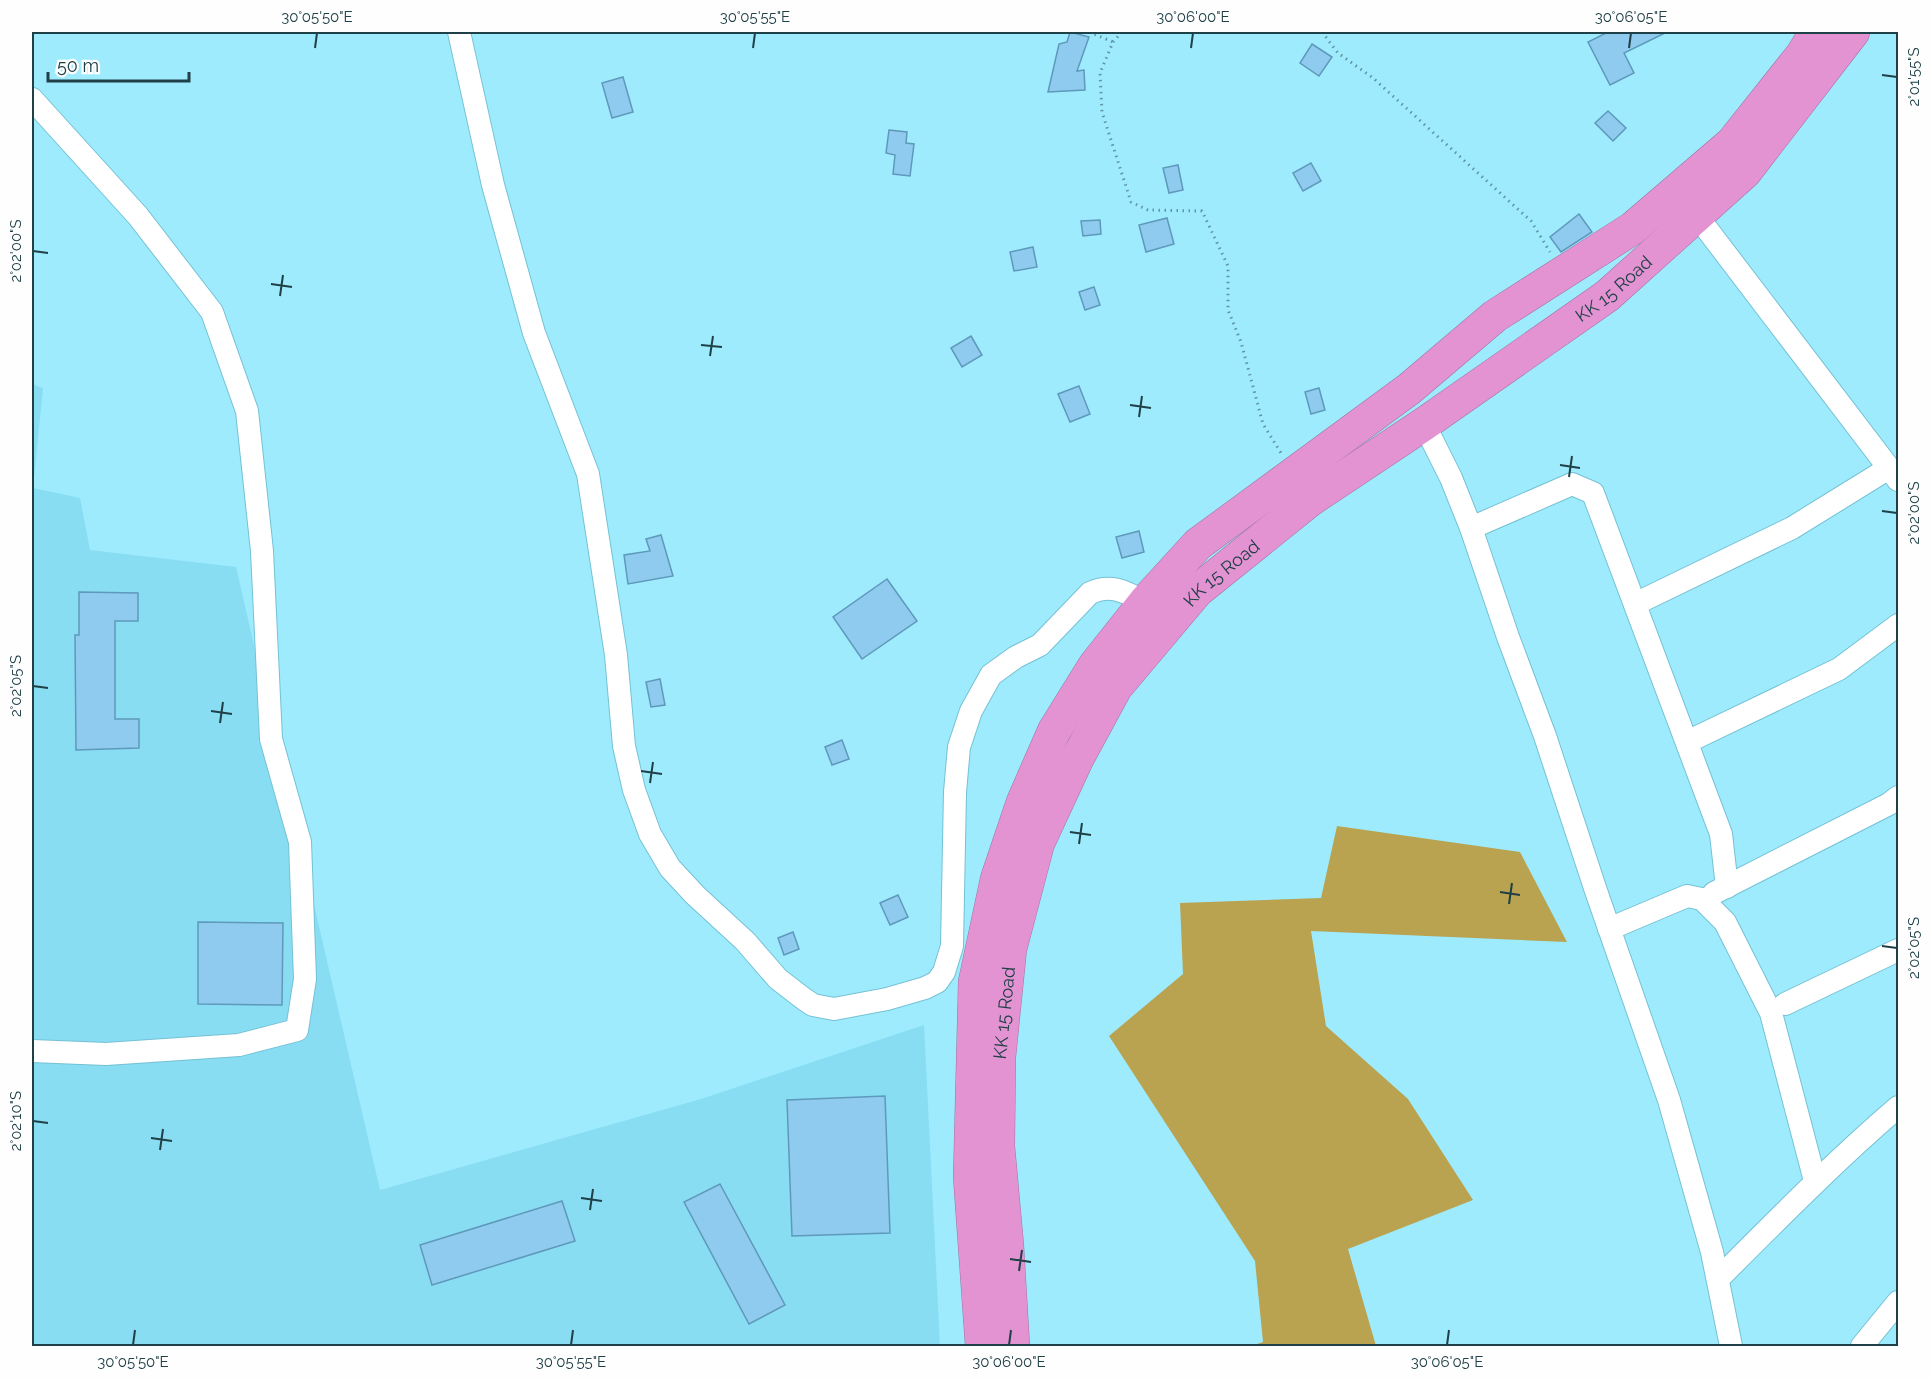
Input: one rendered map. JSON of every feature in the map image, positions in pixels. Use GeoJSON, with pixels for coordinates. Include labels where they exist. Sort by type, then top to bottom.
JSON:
{"type":"FeatureCollection","features":[{"type":"Feature","properties":{"kind":"highway","name":"KK 15 Road"},"geometry":{"type":"LineString","coordinates":[[982,1347],[970,1178],[975,982],[997,879],[1023,802],[1054,731],[1095,665],[1145,602],[1198,544],[1409,389],[1496,316],[1633,228],[1732,143],[1802,55],[1816,32]]}},
{"type":"Feature","properties":{"kind":"highway","name":"KK 15 Road"},"geometry":{"type":"LineString","coordinates":[[1013,1347],[998,1146],[999,1057],[1010,949],[1038,843],[1077,759],[1116,687],[1197,591],[1310,500],[1424,424],[1607,296],[1745,172],[1853,32]]}},
{"type":"Feature","properties":{"kind":"street"},"geometry":{"type":"LineString","coordinates":[[459,32],[493,185],[534,333],[588,474],[616,655],[624,746],[634,790],[650,834],[670,868],[695,895],[745,941],[778,979],[813,1005],[834,1009],[897,997],[937,982],[944,972],[952,946],[959,747],[971,711],[991,675],[1016,657],[1040,645],[1090,593],[1111,587],[1145,602]]}},
{"type":"Feature","properties":{"kind":"street"},"geometry":{"type":"LineString","coordinates":[[32,99],[138,216],[212,312],[247,411],[262,551],[271,739],[300,842],[305,979],[297,1030],[239,1045],[106,1053],[32,1050]]}},
{"type":"Feature","properties":{"kind":"street"},"geometry":{"type":"LineString","coordinates":[[1635,604],[1792,528],[1894,474],[1696,216]]}},
{"type":"Feature","properties":{"kind":"street"},"geometry":{"type":"LineString","coordinates":[[1424,424],[1451,478],[1471,528],[1545,736],[1669,1100],[1712,1252],[1731,1347]]}},
{"type":"Feature","properties":{"kind":"street"},"geometry":{"type":"LineString","coordinates":[[1471,528],[1572,484],[1593,493],[1721,834],[1726,887]]}},
{"type":"Feature","properties":{"kind":"street"},"geometry":{"type":"LineString","coordinates":[[1687,742],[1839,669],[1899,625]]}},
{"type":"Feature","properties":{"kind":"street"},"geometry":{"type":"LineString","coordinates":[[1702,899],[1889,804],[1899,796]]}},
{"type":"Feature","properties":{"kind":"street"},"geometry":{"type":"LineString","coordinates":[[1609,929],[1687,896],[1702,899],[1725,922],[1772,1013],[1815,1181]]}},
{"type":"Feature","properties":{"kind":"street"},"geometry":{"type":"LineString","coordinates":[[1785,1004],[1899,950]]}},
{"type":"Feature","properties":{"kind":"street"},"geometry":{"type":"LineString","coordinates":[[1718,1279],[1815,1181],[1899,1107]]}},
{"type":"Feature","properties":{"kind":"street"},"geometry":{"type":"LineString","coordinates":[[1863,1347],[1899,1302]]}},
{"type":"Feature","properties":{"kind":"path"},"geometry":{"type":"LineString","coordinates":[[1089,32],[1113,42]]}},
{"type":"Feature","properties":{"kind":"path"},"geometry":{"type":"LineString","coordinates":[[1122,32],[1113,42],[1100,73],[1102,111],[1131,201],[1148,210],[1202,211],[1228,266],[1228,310],[1241,342],[1263,424],[1293,472]]}},
{"type":"Feature","properties":{"kind":"path"},"geometry":{"type":"LineString","coordinates":[[1322,32],[1338,53],[1373,78],[1531,221],[1562,273]]}},
{"type":"Feature","properties":{"kind":"shaded area"},"geometry":{"type":"Polygon","coordinates":[[[32,384],[43,388],[33,488],[80,498],[90,550],[236,567],[380,1190],[701,1099],[924,1025],[940,1346],[32,1346],[32,384]]]}},
{"type":"Feature","properties":{"kind":"shaded area"},"geometry":{"type":"Polygon","coordinates":[[[1337,826],[1520,852],[1567,942],[1311,931],[1326,1026],[1408,1099],[1473,1200],[1348,1249],[1376,1346],[1251,1346],[1263,1342],[1255,1261],[1109,1036],[1183,974],[1180,903],[1321,898],[1337,826]]]}},
{"type":"Feature","properties":{"kind":"building"},"geometry":{"type":"Polygon","coordinates":[[[1070,32],[1089,37],[1077,71],[1084,70],[1085,90],[1048,92],[1059,44],[1067,42],[1070,32]]]}},
{"type":"Feature","properties":{"kind":"building"},"geometry":{"type":"Polygon","coordinates":[[[1608,32],[1667,32],[1624,53],[1634,73],[1610,85],[1588,42],[1608,32]]]}},
{"type":"Feature","properties":{"kind":"building"},"geometry":{"type":"Polygon","coordinates":[[[1312,44],[1332,57],[1319,76],[1300,63],[1312,44]]]}},
{"type":"Feature","properties":{"kind":"building"},"geometry":{"type":"Polygon","coordinates":[[[623,77],[633,112],[612,118],[602,83],[623,77]]]}},
{"type":"Feature","properties":{"kind":"building"},"geometry":{"type":"Polygon","coordinates":[[[1608,111],[1626,128],[1613,141],[1595,123],[1608,111]]]}},
{"type":"Feature","properties":{"kind":"building"},"geometry":{"type":"Polygon","coordinates":[[[889,130],[907,132],[906,143],[914,144],[910,176],[893,174],[895,155],[886,153],[889,130]]]}},
{"type":"Feature","properties":{"kind":"building"},"geometry":{"type":"Polygon","coordinates":[[[1311,163],[1321,181],[1303,191],[1293,173],[1311,163]]]}},
{"type":"Feature","properties":{"kind":"building"},"geometry":{"type":"Polygon","coordinates":[[[1178,165],[1183,190],[1169,193],[1163,168],[1178,165]]]}},
{"type":"Feature","properties":{"kind":"building"},"geometry":{"type":"Polygon","coordinates":[[[1579,214],[1592,232],[1561,252],[1550,237],[1579,214]]]}},
{"type":"Feature","properties":{"kind":"building"},"geometry":{"type":"Polygon","coordinates":[[[1167,218],[1174,244],[1146,252],[1139,225],[1167,218]]]}},
{"type":"Feature","properties":{"kind":"building"},"geometry":{"type":"Polygon","coordinates":[[[1100,220],[1101,234],[1083,236],[1081,221],[1100,220]]]}},
{"type":"Feature","properties":{"kind":"building"},"geometry":{"type":"Polygon","coordinates":[[[1033,247],[1037,267],[1014,271],[1010,252],[1033,247]]]}},
{"type":"Feature","properties":{"kind":"building"},"geometry":{"type":"Polygon","coordinates":[[[1094,287],[1100,305],[1085,310],[1079,292],[1094,287]]]}},
{"type":"Feature","properties":{"kind":"building"},"geometry":{"type":"Polygon","coordinates":[[[971,336],[982,355],[962,367],[951,348],[971,336]]]}},
{"type":"Feature","properties":{"kind":"building"},"geometry":{"type":"Polygon","coordinates":[[[1079,386],[1090,414],[1070,422],[1058,394],[1079,386]]]}},
{"type":"Feature","properties":{"kind":"building"},"geometry":{"type":"Polygon","coordinates":[[[1319,388],[1325,410],[1311,414],[1305,392],[1319,388]]]}},
{"type":"Feature","properties":{"kind":"building"},"geometry":{"type":"Polygon","coordinates":[[[1139,531],[1144,552],[1122,558],[1116,537],[1139,531]]]}},
{"type":"Feature","properties":{"kind":"building"},"geometry":{"type":"Polygon","coordinates":[[[661,535],[673,576],[628,584],[624,555],[650,551],[646,539],[661,535]]]}},
{"type":"Feature","properties":{"kind":"building"},"geometry":{"type":"Polygon","coordinates":[[[887,579],[917,621],[862,659],[833,617],[887,579]]]}},
{"type":"Feature","properties":{"kind":"building"},"geometry":{"type":"Polygon","coordinates":[[[79,592],[138,593],[138,621],[115,621],[115,719],[139,719],[139,748],[76,750],[75,635],[79,635],[79,592]]]}},
{"type":"Feature","properties":{"kind":"building"},"geometry":{"type":"Polygon","coordinates":[[[660,679],[665,705],[651,707],[646,682],[660,679]]]}},
{"type":"Feature","properties":{"kind":"building"},"geometry":{"type":"Polygon","coordinates":[[[842,740],[849,759],[832,765],[825,747],[842,740]]]}},
{"type":"Feature","properties":{"kind":"building"},"geometry":{"type":"Polygon","coordinates":[[[898,895],[908,917],[890,925],[880,903],[898,895]]]}},
{"type":"Feature","properties":{"kind":"building"},"geometry":{"type":"Polygon","coordinates":[[[198,922],[283,923],[282,1005],[198,1004],[198,922]]]}},
{"type":"Feature","properties":{"kind":"building"},"geometry":{"type":"Polygon","coordinates":[[[793,932],[799,949],[784,955],[778,938],[793,932]]]}},
{"type":"Feature","properties":{"kind":"building"},"geometry":{"type":"Polygon","coordinates":[[[885,1096],[890,1233],[792,1236],[787,1100],[885,1096]]]}},
{"type":"Feature","properties":{"kind":"building"},"geometry":{"type":"Polygon","coordinates":[[[720,1184],[785,1305],[749,1324],[684,1202],[720,1184]]]}},
{"type":"Feature","properties":{"kind":"building"},"geometry":{"type":"Polygon","coordinates":[[[562,1201],[575,1241],[432,1285],[420,1245],[562,1201]]]}}]}
